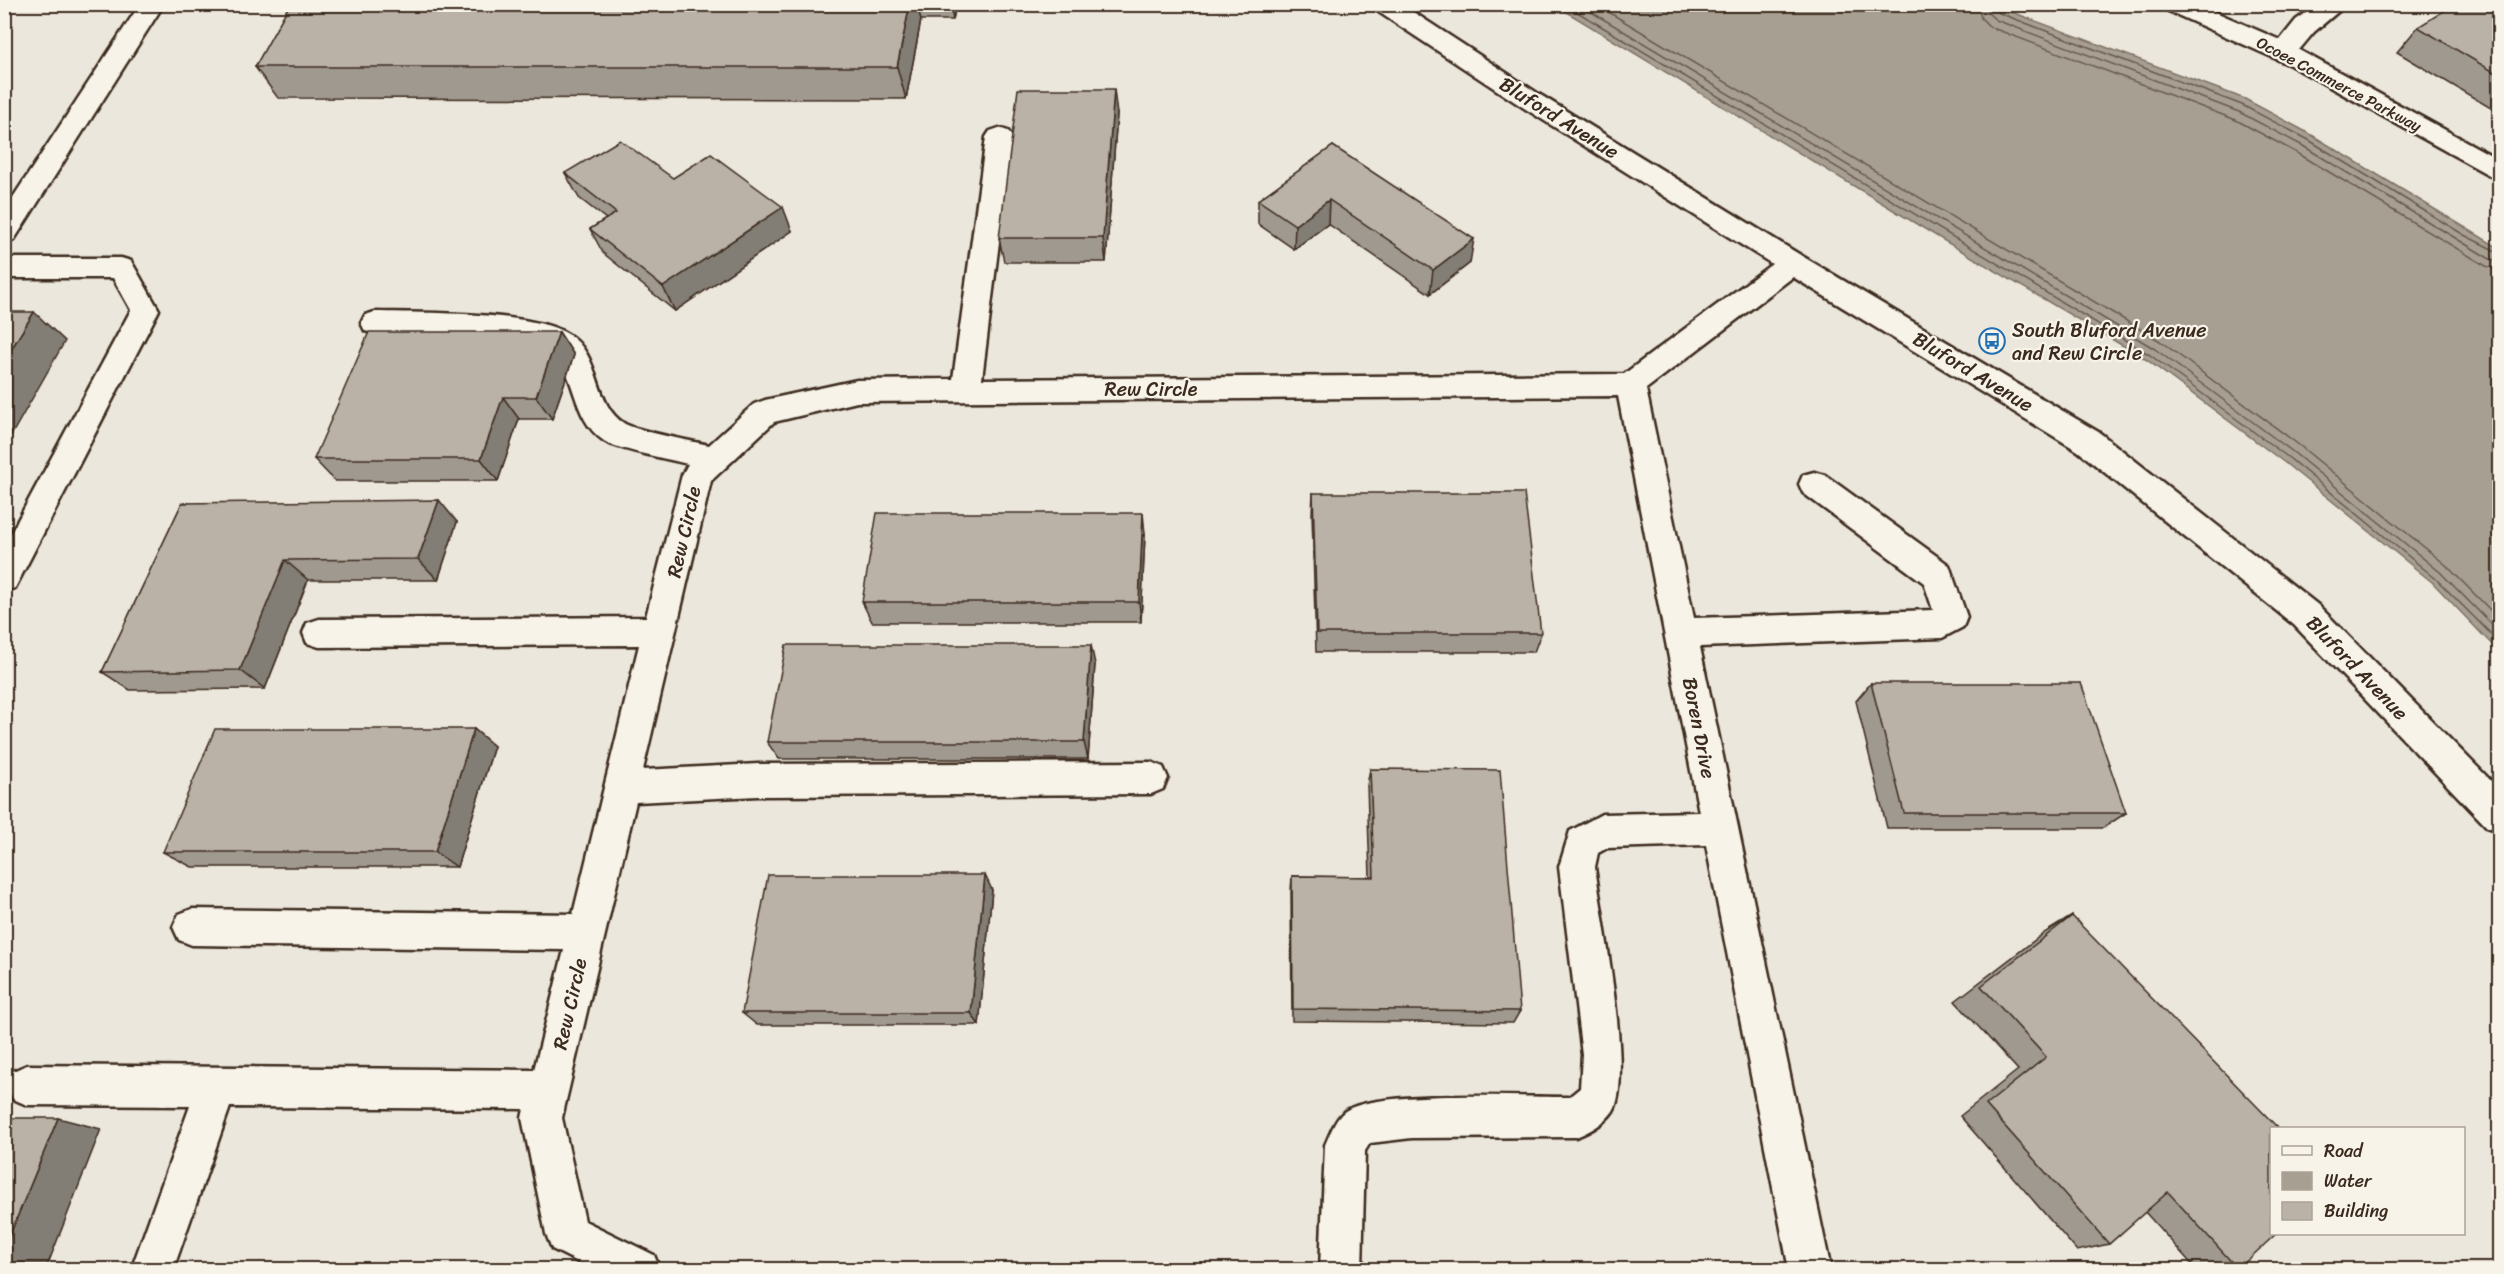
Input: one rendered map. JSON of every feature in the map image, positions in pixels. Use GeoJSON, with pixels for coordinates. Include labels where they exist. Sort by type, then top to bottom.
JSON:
{"type":"FeatureCollection","features":[{"type":"Feature","properties":{"kind":"street"},"geometry":{"type":"LineString","coordinates":[[4,233],[152,4]]}},
{"type":"Feature","properties":{"kind":"street","name":"Ocoee Commerce Parkway"},"geometry":{"type":"LineString","coordinates":[[2173,4],[2213,19],[2348,85],[2499,172]]}},
{"type":"Feature","properties":{"kind":"street","name":"Bluford Avenue"},"geometry":{"type":"LineString","coordinates":[[1384,5],[1792,263],[2089,442],[2306,615],[2499,815]]}},
{"type":"Feature","properties":{"kind":"street"},"geometry":{"type":"LineString","coordinates":[[2283,53],[2305,26],[2331,5]]}},
{"type":"Feature","properties":{"kind":"street"},"geometry":{"type":"LineString","coordinates":[[966,390],[999,136]]}},
{"type":"Feature","properties":{"kind":"street"},"geometry":{"type":"LineString","coordinates":[[1630,385],[1792,263]]}},
{"type":"Feature","properties":{"kind":"street"},"geometry":{"type":"LineString","coordinates":[[4,268],[121,268],[145,310],[4,578]]}},
{"type":"Feature","properties":{"kind":"street"},"geometry":{"type":"LineString","coordinates":[[375,323],[452,325],[536,332],[558,341],[577,358],[580,377],[592,407],[615,434],[714,459]]}},
{"type":"Feature","properties":{"kind":"street","name":"Rew Circle"},"geometry":{"type":"LineString","coordinates":[[639,1269],[567,1234],[542,1118],[697,475],[765,412],[857,391],[1630,385]]}},
{"type":"Feature","properties":{"kind":"street","name":"Boren Drive"},"geometry":{"type":"LineString","coordinates":[[1630,385],[1810,1269]]}},
{"type":"Feature","properties":{"kind":"street"},"geometry":{"type":"LineString","coordinates":[[1680,633],[1942,624],[1951,617],[1938,575],[1814,484]]}},
{"type":"Feature","properties":{"kind":"street"},"geometry":{"type":"LineString","coordinates":[[319,633],[660,631]]}},
{"type":"Feature","properties":{"kind":"street"},"geometry":{"type":"LineString","coordinates":[[622,787],[758,780],[1151,778]]}},
{"type":"Feature","properties":{"kind":"street"},"geometry":{"type":"LineString","coordinates":[[1341,1269],[1345,1145],[1359,1125],[1412,1118],[1576,1117],[1599,1098],[1601,1055],[1577,867],[1583,843],[1602,831],[1720,828]]}},
{"type":"Feature","properties":{"kind":"street"},"geometry":{"type":"LineString","coordinates":[[192,927],[587,932]]}},
{"type":"Feature","properties":{"kind":"street"},"geometry":{"type":"LineString","coordinates":[[27,1085],[549,1090]]}},
{"type":"Feature","properties":{"kind":"street"},"geometry":{"type":"LineString","coordinates":[[152,1269],[217,1087]]}},
{"type":"Feature","properties":{"kind":"water"},"geometry":{"type":"Polygon","coordinates":[[[1555,5],[1993,5],[2245,99],[2310,134],[2499,248],[2499,652],[2432,582],[2285,463],[2147,360],[1943,240],[1555,5]]]}},
{"type":"Feature","properties":{"kind":"building"},"geometry":{"type":"Polygon","coordinates":[[[290,4],[910,4],[897,67],[255,67],[290,4]]]}},
{"type":"Feature","properties":{"kind":"building"},"geometry":{"type":"Polygon","coordinates":[[[2455,4],[2499,4],[2499,75],[2418,27],[2455,4]]]}},
{"type":"Feature","properties":{"kind":"building"},"geometry":{"type":"Polygon","coordinates":[[[1018,89],[1114,89],[1103,238],[999,238],[1018,89]]]}},
{"type":"Feature","properties":{"kind":"building"},"geometry":{"type":"Polygon","coordinates":[[[620,140],[673,178],[711,154],[783,207],[663,287],[590,229],[616,213],[565,173],[620,140]]]}},
{"type":"Feature","properties":{"kind":"building"},"geometry":{"type":"Polygon","coordinates":[[[1333,146],[1474,239],[1433,270],[1329,200],[1295,225],[1258,200],[1333,146]]]}},
{"type":"Feature","properties":{"kind":"building"},"geometry":{"type":"Polygon","coordinates":[[[4,312],[34,312],[4,361],[4,312]]]}},
{"type":"Feature","properties":{"kind":"building"},"geometry":{"type":"Polygon","coordinates":[[[369,332],[559,332],[536,397],[503,397],[481,459],[314,459],[369,332]]]}},
{"type":"Feature","properties":{"kind":"building"},"geometry":{"type":"Polygon","coordinates":[[[1313,493],[1524,493],[1541,633],[1317,633],[1313,493]]]}},
{"type":"Feature","properties":{"kind":"building"},"geometry":{"type":"Polygon","coordinates":[[[439,500],[418,559],[285,560],[240,670],[102,672],[182,503],[439,500]]]}},
{"type":"Feature","properties":{"kind":"building"},"geometry":{"type":"Polygon","coordinates":[[[877,513],[1143,513],[1139,602],[862,602],[877,513]]]}},
{"type":"Feature","properties":{"kind":"building"},"geometry":{"type":"Polygon","coordinates":[[[786,645],[1091,645],[1084,742],[767,742],[786,645]]]}},
{"type":"Feature","properties":{"kind":"building"},"geometry":{"type":"Polygon","coordinates":[[[1871,683],[2081,683],[2126,813],[1904,813],[1871,683]]]}},
{"type":"Feature","properties":{"kind":"building"},"geometry":{"type":"Polygon","coordinates":[[[215,729],[474,729],[435,852],[163,852],[215,729]]]}},
{"type":"Feature","properties":{"kind":"building"},"geometry":{"type":"Polygon","coordinates":[[[1370,769],[1500,770],[1520,1011],[1293,1009],[1292,876],[1374,877],[1370,769]]]}},
{"type":"Feature","properties":{"kind":"building"},"geometry":{"type":"Polygon","coordinates":[[[768,875],[985,875],[971,1013],[742,1013],[768,875]]]}},
{"type":"Feature","properties":{"kind":"building"},"geometry":{"type":"Polygon","coordinates":[[[2072,916],[2277,1127],[2270,1127],[2270,1235],[2275,1235],[2238,1269],[2168,1192],[2109,1244],[1986,1105],[2046,1057],[1981,986],[2072,916]]]}},
{"type":"Feature","properties":{"kind":"building"},"geometry":{"type":"Polygon","coordinates":[[[4,1118],[58,1118],[4,1249],[4,1118]]]}},
{"type":"Feature","properties":{"kind":"place","name":"South Bluford Avenue and Rew Circle"},"geometry":{"type":"Point","coordinates":[1992,341]}}]}
